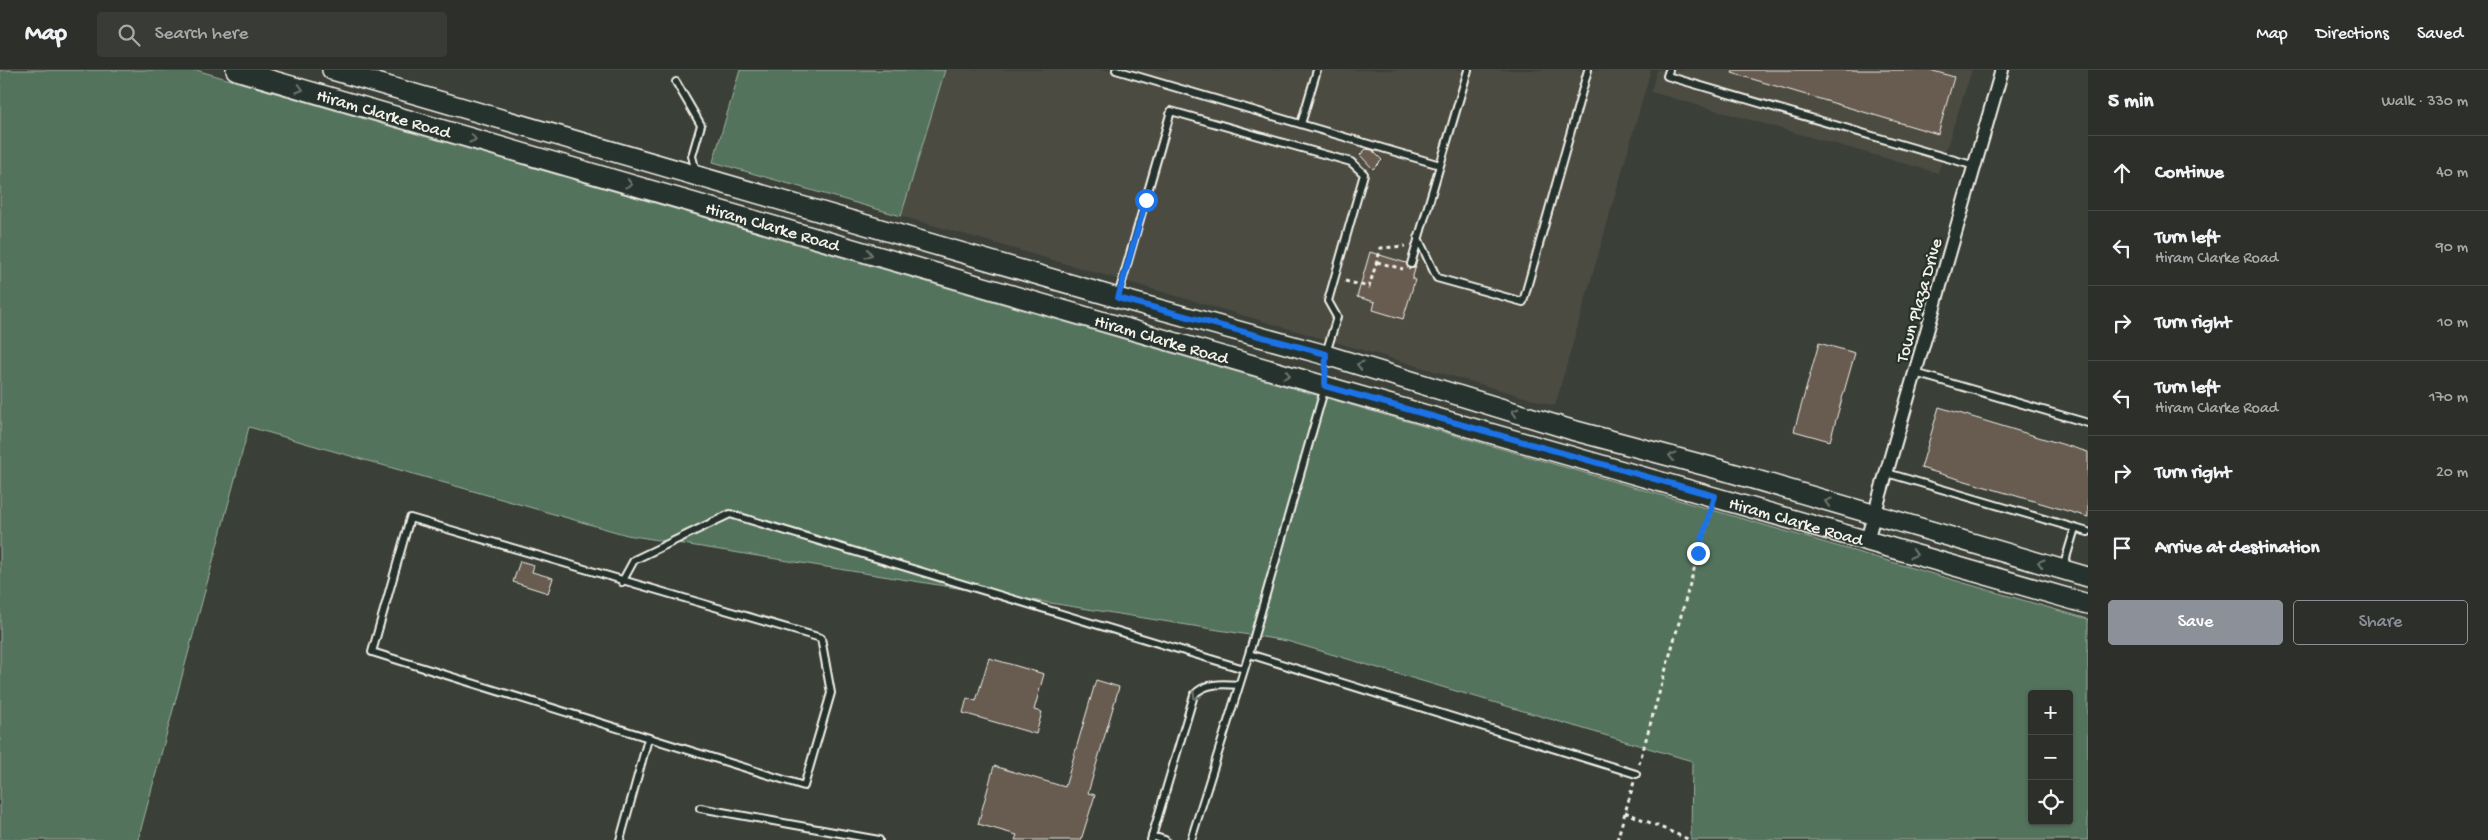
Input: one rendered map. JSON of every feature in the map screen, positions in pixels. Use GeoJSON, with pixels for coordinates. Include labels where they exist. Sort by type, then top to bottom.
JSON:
{"type":"FeatureCollection","features":[{"type":"Feature","properties":{"kind":"main road","name":"Hiram Clarke Road"},"geometry":{"type":"LineString","coordinates":[[236,70],[1325,386],[2088,604]]}},
{"type":"Feature","properties":{"kind":"main road","name":"Hiram Clarke Road"},"geometry":{"type":"LineString","coordinates":[[332,70],[1118,298],[1326,354],[1572,430],[1722,470],[1874,516],[2088,577]]}},
{"type":"Feature","properties":{"kind":"main road"},"geometry":{"type":"LineString","coordinates":[[450,132],[458,107]]}},
{"type":"Feature","properties":{"kind":"main road"},"geometry":{"type":"LineString","coordinates":[[689,201],[696,176]]}},
{"type":"Feature","properties":{"kind":"main road"},"geometry":{"type":"LineString","coordinates":[[902,263],[909,236]]}},
{"type":"Feature","properties":{"kind":"main road"},"geometry":{"type":"LineString","coordinates":[[1114,325],[1118,298]]}},
{"type":"Feature","properties":{"kind":"main road"},"geometry":{"type":"LineString","coordinates":[[1325,386],[1326,354]]}},
{"type":"Feature","properties":{"kind":"main road"},"geometry":{"type":"LineString","coordinates":[[1566,454],[1572,430]]}},
{"type":"Feature","properties":{"kind":"main road"},"geometry":{"type":"LineString","coordinates":[[2056,594],[2063,569]]}},
{"type":"Feature","properties":{"kind":"street","name":"Town Plaza Drive"},"geometry":{"type":"LineString","coordinates":[[1867,540],[2002,70]]}},
{"type":"Feature","properties":{"kind":"lane"},"geometry":{"type":"LineString","coordinates":[[1116,70],[1440,165]]}},
{"type":"Feature","properties":{"kind":"lane"},"geometry":{"type":"LineString","coordinates":[[1301,124],[1317,70]]}},
{"type":"Feature","properties":{"kind":"lane"},"geometry":{"type":"LineString","coordinates":[[1411,264],[1468,70]]}},
{"type":"Feature","properties":{"kind":"lane"},"geometry":{"type":"LineString","coordinates":[[1418,238],[1437,278],[1523,302],[1588,70]]}},
{"type":"Feature","properties":{"kind":"lane"},"geometry":{"type":"LineString","coordinates":[[1669,70],[1667,76],[1975,166]]}},
{"type":"Feature","properties":{"kind":"lane"},"geometry":{"type":"LineString","coordinates":[[676,82],[701,125],[692,156],[696,176]]}},
{"type":"Feature","properties":{"kind":"lane"},"geometry":{"type":"LineString","coordinates":[[1118,298],[1171,111],[1351,162],[1364,174],[1328,301],[1337,317],[1326,354]]}},
{"type":"Feature","properties":{"kind":"lane"},"geometry":{"type":"LineString","coordinates":[[1915,373],[2088,424]]}},
{"type":"Feature","properties":{"kind":"lane"},"geometry":{"type":"LineString","coordinates":[[1191,840],[1249,654],[1325,386]]}},
{"type":"Feature","properties":{"kind":"lane"},"geometry":{"type":"LineString","coordinates":[[1887,472],[2088,532]]}},
{"type":"Feature","properties":{"kind":"lane"},"geometry":{"type":"LineString","coordinates":[[622,582],[634,560],[730,514],[1244,669]]}},
{"type":"Feature","properties":{"kind":"lane"},"geometry":{"type":"LineString","coordinates":[[410,518],[622,582],[821,638],[830,693],[804,786],[372,652],[410,518]]}},
{"type":"Feature","properties":{"kind":"lane"},"geometry":{"type":"LineString","coordinates":[[2063,569],[2074,528]]}},
{"type":"Feature","properties":{"kind":"lane"},"geometry":{"type":"LineString","coordinates":[[1249,654],[1636,774]]}},
{"type":"Feature","properties":{"kind":"lane"},"geometry":{"type":"LineString","coordinates":[[1165,840],[1151,838],[1194,695],[1204,687],[1224,684],[1239,685]]}},
{"type":"Feature","properties":{"kind":"lane"},"geometry":{"type":"LineString","coordinates":[[620,840],[648,739]]}},
{"type":"Feature","properties":{"kind":"lane"},"geometry":{"type":"LineString","coordinates":[[700,808],[879,840]]}},
{"type":"Feature","properties":{"kind":"path"},"geometry":{"type":"LineString","coordinates":[[1334,278],[1369,287],[1381,248],[1416,245]]}},
{"type":"Feature","properties":{"kind":"path"},"geometry":{"type":"LineString","coordinates":[[1377,262],[1408,271],[1411,264]]}},
{"type":"Feature","properties":{"kind":"path"},"geometry":{"type":"LineString","coordinates":[[1617,840],[1715,496]]}},
{"type":"Feature","properties":{"kind":"path"},"geometry":{"type":"LineString","coordinates":[[1625,812],[1690,840]]}},
{"type":"Feature","properties":{"kind":"shaded area"},"geometry":{"type":"Polygon","coordinates":[[[945,70],[1651,70],[1555,406],[901,216],[945,70]]]}},
{"type":"Feature","properties":{"kind":"shaded area"},"geometry":{"type":"Polygon","coordinates":[[[1657,70],[1972,70],[1938,173],[1651,92],[1657,70]]]}},
{"type":"Feature","properties":{"kind":"green space"},"geometry":{"type":"Polygon","coordinates":[[[0,70],[196,70],[2088,619],[2088,840],[1691,840],[1692,761],[1287,641],[627,535],[249,427],[138,840],[0,840],[0,70]]]}},
{"type":"Feature","properties":{"kind":"green space"},"geometry":{"type":"Polygon","coordinates":[[[740,70],[945,70],[901,216],[713,162],[740,70]]]}},
{"type":"Feature","properties":{"kind":"building"},"geometry":{"type":"Polygon","coordinates":[[[1733,70],[1930,70],[1954,77],[1938,134],[1732,73],[1733,70]]]}},
{"type":"Feature","properties":{"kind":"building"},"geometry":{"type":"Polygon","coordinates":[[[1366,149],[1372,150],[1382,160],[1373,169],[1360,155],[1366,149]]]}},
{"type":"Feature","properties":{"kind":"building"},"geometry":{"type":"Polygon","coordinates":[[[1370,252],[1406,263],[1409,269],[1416,266],[1412,279],[1415,280],[1403,319],[1373,310],[1375,302],[1357,297],[1370,252]]]}},
{"type":"Feature","properties":{"kind":"building"},"geometry":{"type":"Polygon","coordinates":[[[1819,343],[1855,353],[1830,441],[1794,431],[1819,343]]]}},
{"type":"Feature","properties":{"kind":"building"},"geometry":{"type":"Polygon","coordinates":[[[1939,407],[2088,452],[2088,517],[1921,468],[1939,407]]]}},
{"type":"Feature","properties":{"kind":"building"},"geometry":{"type":"Polygon","coordinates":[[[520,561],[534,565],[532,572],[553,578],[548,593],[513,582],[520,561]]]}},
{"type":"Feature","properties":{"kind":"building"},"geometry":{"type":"Polygon","coordinates":[[[989,658],[1044,674],[1034,710],[1042,712],[1036,734],[963,713],[967,698],[976,701],[989,658]]]}},
{"type":"Feature","properties":{"kind":"building"},"geometry":{"type":"Polygon","coordinates":[[[1096,680],[1119,687],[1088,793],[1095,795],[1081,840],[1015,840],[1017,835],[978,824],[994,766],[1065,787],[1096,680]]]}},
{"type":"Feature","properties":{"kind":"route"},"geometry":{"type":"LineString","coordinates":[[1146,200],[1118,298],[1326,354],[1325,386],[1715,496],[1698,553]]}}]}
